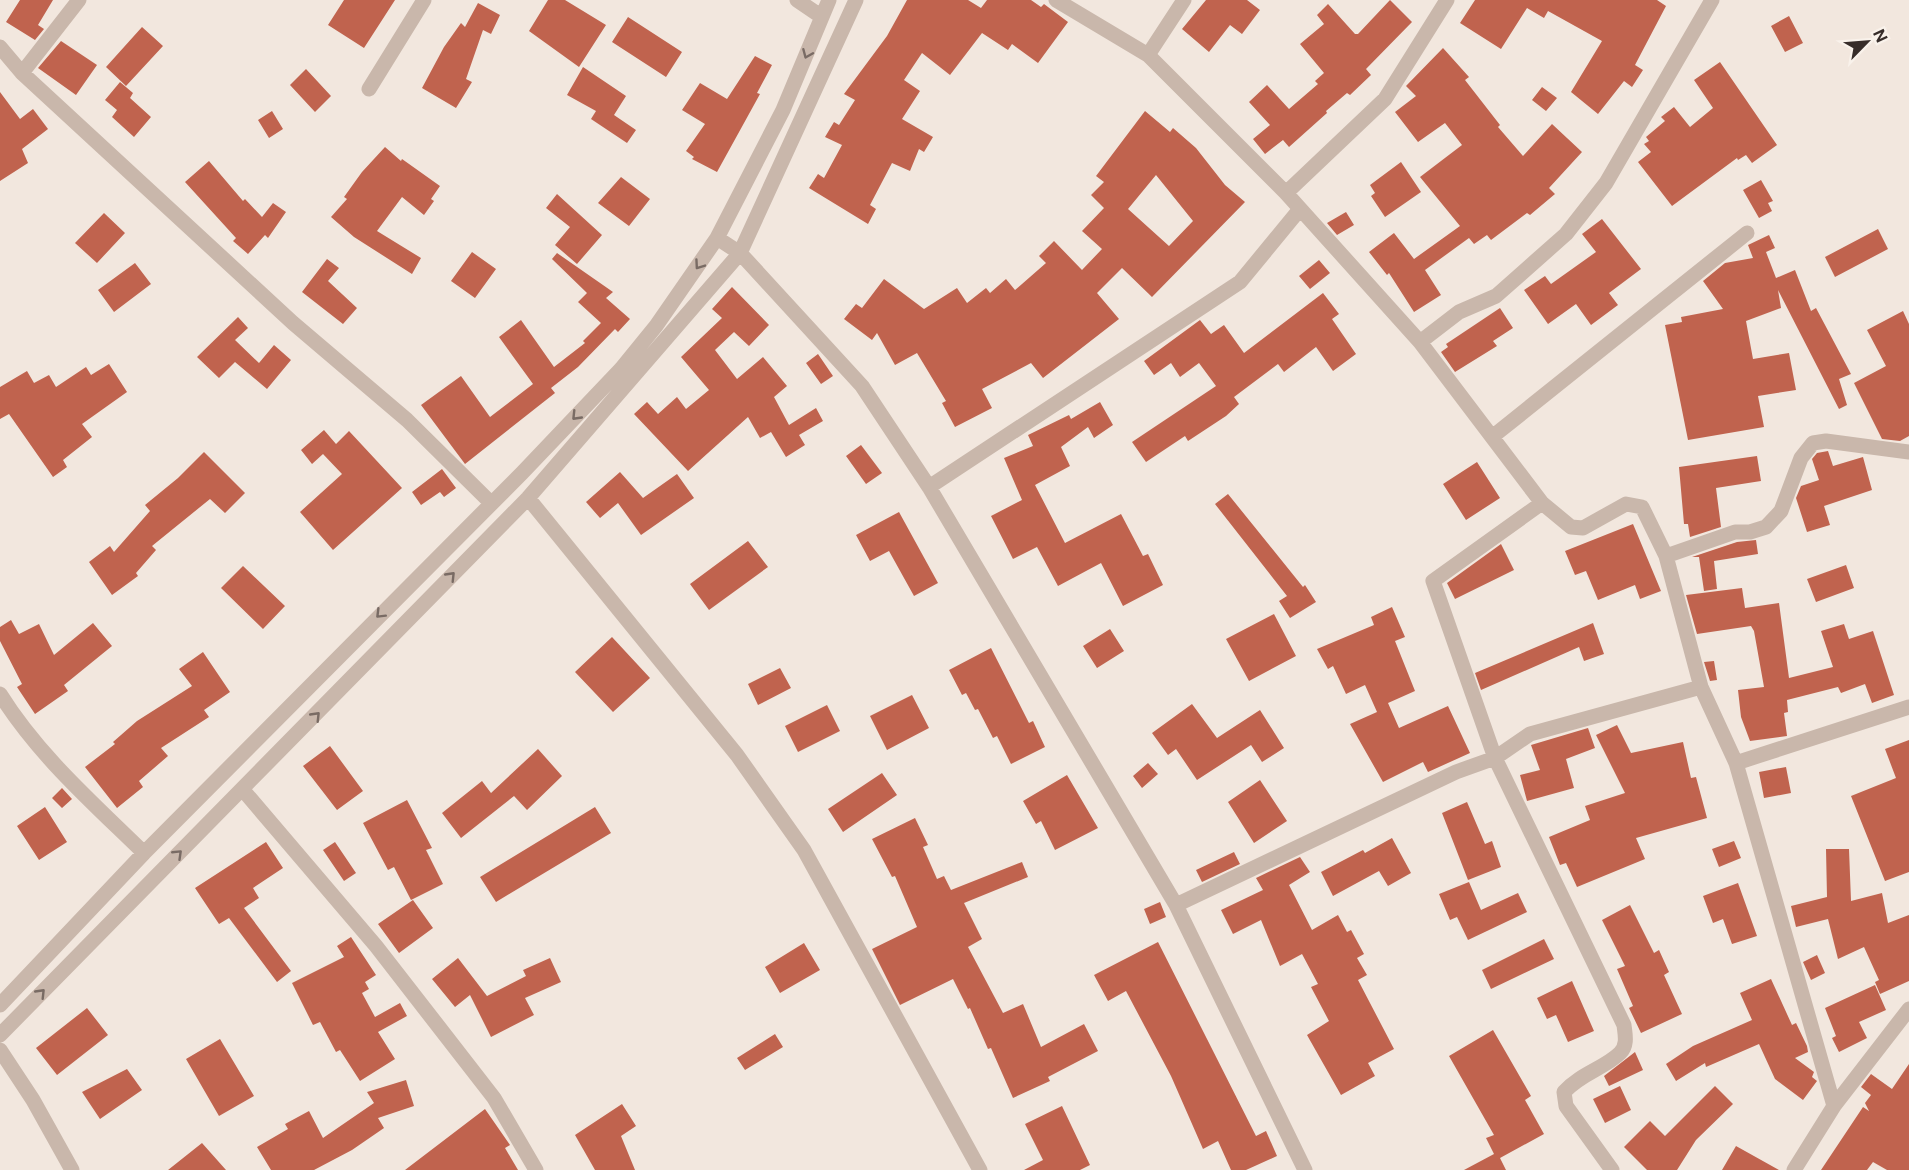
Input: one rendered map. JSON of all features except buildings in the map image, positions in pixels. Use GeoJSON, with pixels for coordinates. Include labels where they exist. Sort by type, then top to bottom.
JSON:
{"type":"FeatureCollection","features":[{"type":"Feature","properties":{"kind":"street"},"geometry":{"type":"LineString","coordinates":[[22,74],[80,0]]}},
{"type":"Feature","properties":{"kind":"street"},"geometry":{"type":"LineString","coordinates":[[369,89],[424,0]]}},
{"type":"Feature","properties":{"kind":"street"},"geometry":{"type":"LineString","coordinates":[[796,0],[822,17]]}},
{"type":"Feature","properties":{"kind":"street"},"geometry":{"type":"LineString","coordinates":[[0,1005],[144,853],[621,369],[656,326],[717,238],[783,110],[829,0]]}},
{"type":"Feature","properties":{"kind":"street"},"geometry":{"type":"LineString","coordinates":[[0,1035],[528,498],[740,254],[856,0]]}},
{"type":"Feature","properties":{"kind":"street"},"geometry":{"type":"LineString","coordinates":[[1056,0],[1148,55],[1286,193],[1420,342],[1542,503],[1571,527],[1583,528],[1626,504],[1642,507],[1666,556],[1701,687],[1736,763],[1834,1106]]}},
{"type":"Feature","properties":{"kind":"street"},"geometry":{"type":"LineString","coordinates":[[1148,55],[1184,0]]}},
{"type":"Feature","properties":{"kind":"street"},"geometry":{"type":"LineString","coordinates":[[1286,193],[1385,99],[1448,0]]}},
{"type":"Feature","properties":{"kind":"street"},"geometry":{"type":"LineString","coordinates":[[1420,342],[1459,312],[1496,296],[1566,234],[1606,183],[1712,0]]}},
{"type":"Feature","properties":{"kind":"street"},"geometry":{"type":"LineString","coordinates":[[0,47],[22,74],[293,323],[407,420],[491,503]]}},
{"type":"Feature","properties":{"kind":"street"},"geometry":{"type":"LineString","coordinates":[[929,487],[1240,282],[1300,209]]}},
{"type":"Feature","properties":{"kind":"street"},"geometry":{"type":"LineString","coordinates":[[1492,436],[1747,232]]}},
{"type":"Feature","properties":{"kind":"street"},"geometry":{"type":"LineString","coordinates":[[717,238],[740,254],[862,386],[929,487],[1176,905],[1305,1170]]}},
{"type":"Feature","properties":{"kind":"street"},"geometry":{"type":"LineString","coordinates":[[1666,556],[1735,532],[1750,532],[1766,526],[1781,511],[1801,458],[1813,443],[1826,441],[1909,452]]}},
{"type":"Feature","properties":{"kind":"street"},"geometry":{"type":"LineString","coordinates":[[528,498],[737,755],[804,850],[980,1170]]}},
{"type":"Feature","properties":{"kind":"street"},"geometry":{"type":"LineString","coordinates":[[1542,503],[1433,581],[1495,758],[1624,1025],[1626,1041],[1621,1053],[1574,1080],[1564,1092],[1566,1106],[1612,1170]]}},
{"type":"Feature","properties":{"kind":"street"},"geometry":{"type":"LineString","coordinates":[[1176,905],[1456,772],[1495,758],[1530,734],[1701,687]]}},
{"type":"Feature","properties":{"kind":"street"},"geometry":{"type":"LineString","coordinates":[[2,699],[58,769],[144,853]]}},
{"type":"Feature","properties":{"kind":"street"},"geometry":{"type":"LineString","coordinates":[[1736,763],[1909,707]]}},
{"type":"Feature","properties":{"kind":"street"},"geometry":{"type":"LineString","coordinates":[[243,790],[376,946],[494,1098],[536,1170]]}},
{"type":"Feature","properties":{"kind":"street"},"geometry":{"type":"LineString","coordinates":[[1794,1170],[1834,1106],[1909,1009]]}},
{"type":"Feature","properties":{"kind":"street"},"geometry":{"type":"LineString","coordinates":[[0,1050],[33,1100],[72,1170]]}}]}
